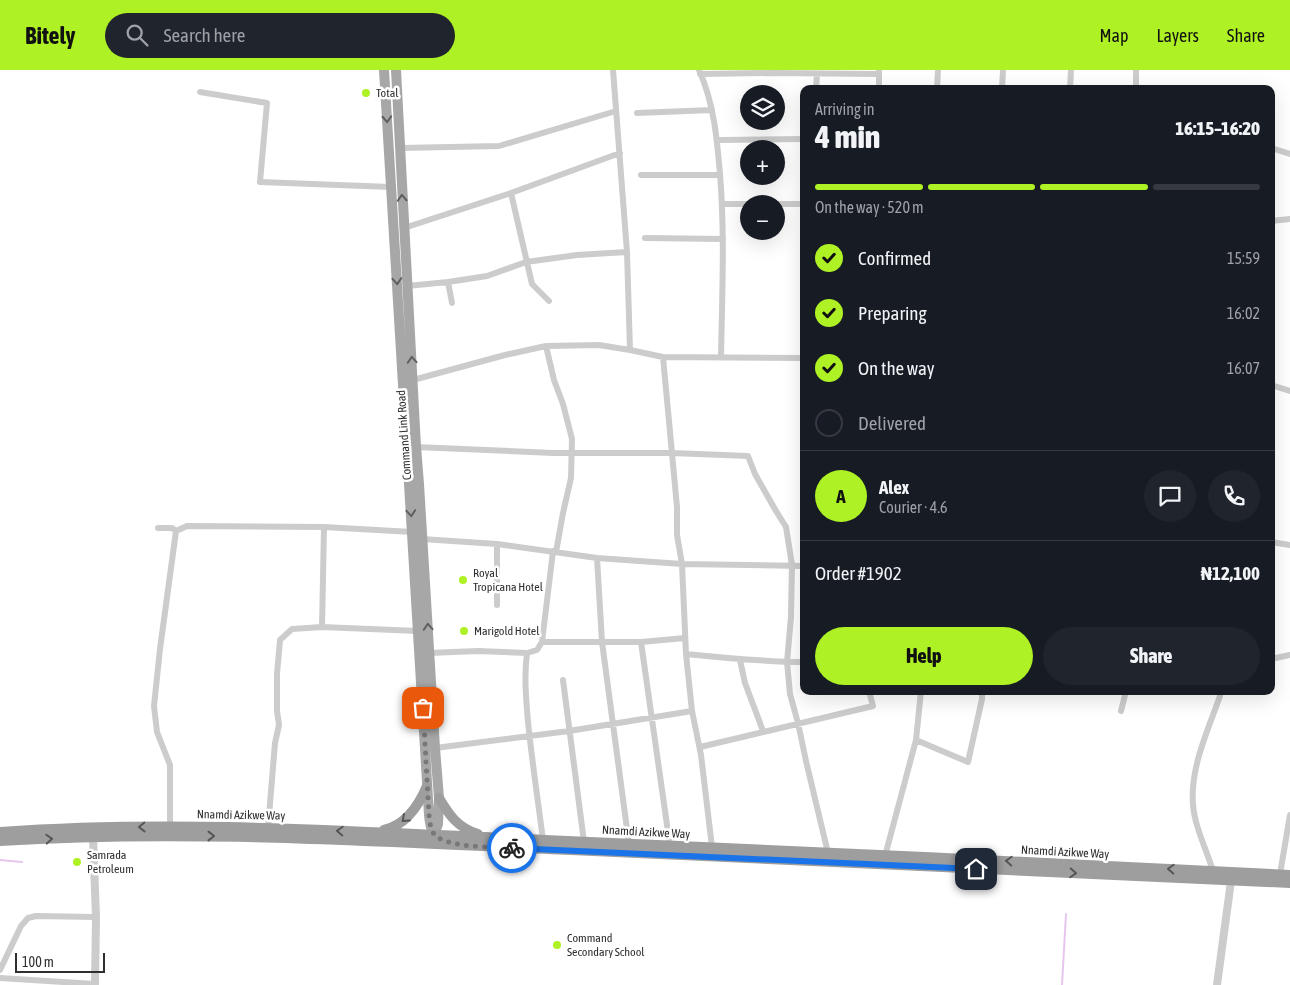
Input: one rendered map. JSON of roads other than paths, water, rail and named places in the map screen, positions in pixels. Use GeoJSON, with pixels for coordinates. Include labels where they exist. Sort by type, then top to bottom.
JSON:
{"type":"FeatureCollection","features":[{"type":"Feature","properties":{"kind":"highway"},"geometry":{"type":"LineString","coordinates":[[368,832],[387,830],[404,820],[417,806],[427,786]]}},
{"type":"Feature","properties":{"kind":"highway"},"geometry":{"type":"LineString","coordinates":[[439,798],[448,814],[456,823],[475,834],[493,838]]}},
{"type":"Feature","properties":{"kind":"highway","name":"Nnamdi Azikwe Way"},"geometry":{"type":"LineString","coordinates":[[0,832],[77,828],[268,828],[434,834],[1285,874]]}},
{"type":"Feature","properties":{"kind":"highway","name":"Nnamdi Azikwe Way"},"geometry":{"type":"LineString","coordinates":[[0,842],[93,837],[237,836],[1290,883]]}},
{"type":"Feature","properties":{"kind":"main road","name":"Command Link Road"},"geometry":{"type":"LineString","coordinates":[[384,70],[414,484],[422,539],[434,748],[439,798],[438,824],[434,834]]}},
{"type":"Feature","properties":{"kind":"main road","name":"Command Link Road"},"geometry":{"type":"LineString","coordinates":[[396,70],[416,447],[412,532],[427,786],[430,826],[434,834]]}},
{"type":"Feature","properties":{"kind":"main road"},"geometry":{"type":"LineString","coordinates":[[415,844],[424,841],[434,834],[448,842],[464,846]]}},
{"type":"Feature","properties":{"kind":"street"},"geometry":{"type":"LineString","coordinates":[[613,70],[627,252],[630,350]]}},
{"type":"Feature","properties":{"kind":"street"},"geometry":{"type":"LineString","coordinates":[[937,85],[938,70]]}},
{"type":"Feature","properties":{"kind":"street"},"geometry":{"type":"LineString","coordinates":[[1002,85],[1003,70]]}},
{"type":"Feature","properties":{"kind":"street"},"geometry":{"type":"LineString","coordinates":[[1070,85],[1071,70]]}},
{"type":"Feature","properties":{"kind":"street"},"geometry":{"type":"LineString","coordinates":[[1136,70],[1136,85]]}},
{"type":"Feature","properties":{"kind":"street"},"geometry":{"type":"LineString","coordinates":[[721,358],[723,239],[718,140],[712,110],[700,72],[817,74],[879,72],[879,85]]}},
{"type":"Feature","properties":{"kind":"street"},"geometry":{"type":"LineString","coordinates":[[816,85],[817,74]]}},
{"type":"Feature","properties":{"kind":"street"},"geometry":{"type":"LineString","coordinates":[[200,92],[267,103],[260,182],[391,187]]}},
{"type":"Feature","properties":{"kind":"street"},"geometry":{"type":"LineString","coordinates":[[637,113],[712,110]]}},
{"type":"Feature","properties":{"kind":"street"},"geometry":{"type":"LineString","coordinates":[[400,148],[499,146],[616,111]]}},
{"type":"Feature","properties":{"kind":"street"},"geometry":{"type":"LineString","coordinates":[[718,140],[800,140]]}},
{"type":"Feature","properties":{"kind":"street"},"geometry":{"type":"LineString","coordinates":[[1275,149],[1290,154]]}},
{"type":"Feature","properties":{"kind":"street"},"geometry":{"type":"LineString","coordinates":[[404,228],[511,193],[620,153]]}},
{"type":"Feature","properties":{"kind":"street"},"geometry":{"type":"LineString","coordinates":[[641,175],[720,175]]}},
{"type":"Feature","properties":{"kind":"street"},"geometry":{"type":"LineString","coordinates":[[511,193],[532,284],[549,301]]}},
{"type":"Feature","properties":{"kind":"street"},"geometry":{"type":"LineString","coordinates":[[722,204],[800,204]]}},
{"type":"Feature","properties":{"kind":"street"},"geometry":{"type":"LineString","coordinates":[[1275,221],[1290,219]]}},
{"type":"Feature","properties":{"kind":"street"},"geometry":{"type":"LineString","coordinates":[[646,238],[723,239]]}},
{"type":"Feature","properties":{"kind":"street"},"geometry":{"type":"LineString","coordinates":[[407,286],[487,276],[526,262],[577,255],[627,252]]}},
{"type":"Feature","properties":{"kind":"street"},"geometry":{"type":"LineString","coordinates":[[448,282],[452,303]]}},
{"type":"Feature","properties":{"kind":"street"},"geometry":{"type":"LineString","coordinates":[[413,380],[546,346],[599,345],[663,358],[800,358]]}},
{"type":"Feature","properties":{"kind":"street"},"geometry":{"type":"LineString","coordinates":[[429,653],[527,653],[537,650],[542,642],[554,552],[571,478],[572,439],[546,346]]}},
{"type":"Feature","properties":{"kind":"street"},"geometry":{"type":"LineString","coordinates":[[663,358],[677,507],[677,535],[682,564],[686,654],[692,712],[700,747],[712,848]]}},
{"type":"Feature","properties":{"kind":"street"},"geometry":{"type":"LineString","coordinates":[[1275,387],[1290,391]]}},
{"type":"Feature","properties":{"kind":"street"},"geometry":{"type":"LineString","coordinates":[[416,447],[748,456],[755,474],[786,527],[792,565],[791,617],[787,662],[790,694],[828,853]]}},
{"type":"Feature","properties":{"kind":"street"},"geometry":{"type":"LineString","coordinates":[[176,531],[187,526],[324,527],[412,532]]}},
{"type":"Feature","properties":{"kind":"street"},"geometry":{"type":"LineString","coordinates":[[322,627],[324,527]]}},
{"type":"Feature","properties":{"kind":"street"},"geometry":{"type":"LineString","coordinates":[[158,528],[172,528],[176,531]]}},
{"type":"Feature","properties":{"kind":"street"},"geometry":{"type":"LineString","coordinates":[[170,827],[170,765],[157,732],[154,706],[176,531]]}},
{"type":"Feature","properties":{"kind":"street"},"geometry":{"type":"LineString","coordinates":[[422,539],[497,544],[597,558],[682,564],[800,566]]}},
{"type":"Feature","properties":{"kind":"street"},"geometry":{"type":"LineString","coordinates":[[1275,543],[1290,545]]}},
{"type":"Feature","properties":{"kind":"street"},"geometry":{"type":"LineString","coordinates":[[497,544],[497,605]]}},
{"type":"Feature","properties":{"kind":"street"},"geometry":{"type":"LineString","coordinates":[[597,558],[602,642],[629,844]]}},
{"type":"Feature","properties":{"kind":"street"},"geometry":{"type":"LineString","coordinates":[[268,828],[274,743],[279,725],[277,674],[280,640],[292,628],[322,627],[418,631]]}},
{"type":"Feature","properties":{"kind":"street"},"geometry":{"type":"LineString","coordinates":[[542,642],[641,642],[685,638]]}},
{"type":"Feature","properties":{"kind":"street"},"geometry":{"type":"LineString","coordinates":[[641,642],[670,846]]}},
{"type":"Feature","properties":{"kind":"street"},"geometry":{"type":"LineString","coordinates":[[527,653],[525,688],[529,736],[543,840]]}},
{"type":"Feature","properties":{"kind":"street"},"geometry":{"type":"LineString","coordinates":[[686,654],[740,660],[800,662]]}},
{"type":"Feature","properties":{"kind":"street"},"geometry":{"type":"LineString","coordinates":[[1275,658],[1290,655]]}},
{"type":"Feature","properties":{"kind":"street"},"geometry":{"type":"LineString","coordinates":[[740,660],[745,682],[763,731]]}},
{"type":"Feature","properties":{"kind":"street"},"geometry":{"type":"LineString","coordinates":[[563,680],[584,842]]}},
{"type":"Feature","properties":{"kind":"street"},"geometry":{"type":"LineString","coordinates":[[700,747],[873,706],[870,695]]}},
{"type":"Feature","properties":{"kind":"street"},"geometry":{"type":"LineString","coordinates":[[885,856],[916,740],[921,695]]}},
{"type":"Feature","properties":{"kind":"street"},"geometry":{"type":"LineString","coordinates":[[916,740],[968,762],[982,695]]}},
{"type":"Feature","properties":{"kind":"street"},"geometry":{"type":"LineString","coordinates":[[1121,711],[1125,695]]}},
{"type":"Feature","properties":{"kind":"street"},"geometry":{"type":"LineString","coordinates":[[1213,871],[1193,805],[1197,760],[1220,695]]}},
{"type":"Feature","properties":{"kind":"street"},"geometry":{"type":"LineString","coordinates":[[434,748],[570,731],[692,712]]}},
{"type":"Feature","properties":{"kind":"street"},"geometry":{"type":"LineString","coordinates":[[1285,874],[1290,814]]}},
{"type":"Feature","properties":{"kind":"street"},"geometry":{"type":"LineString","coordinates":[[0,978],[95,984],[96,917],[93,837]]}},
{"type":"Feature","properties":{"kind":"street"},"geometry":{"type":"LineString","coordinates":[[1217,985],[1232,881]]}},
{"type":"Feature","properties":{"kind":"street"},"geometry":{"type":"LineString","coordinates":[[0,970],[21,926],[28,918],[36,916],[96,917]]}},
{"type":"Feature","properties":{"kind":"waterway"},"geometry":{"type":"LineString","coordinates":[[0,860],[22,862]]}},
{"type":"Feature","properties":{"kind":"waterway"},"geometry":{"type":"LineString","coordinates":[[1062,985],[1066,914]]}},
{"type":"Feature","properties":{"kind":"place","name":"Total"},"geometry":{"type":"Point","coordinates":[366,93]}},
{"type":"Feature","properties":{"kind":"place","name":"Royal Tropicana Hotel"},"geometry":{"type":"Point","coordinates":[463,580]}},
{"type":"Feature","properties":{"kind":"place","name":"Marigold Hotel"},"geometry":{"type":"Point","coordinates":[464,631]}},
{"type":"Feature","properties":{"kind":"place","name":"Samrada Petroleum"},"geometry":{"type":"Point","coordinates":[77,862]}},
{"type":"Feature","properties":{"kind":"place","name":"Command Secondary School"},"geometry":{"type":"Point","coordinates":[557,945]}}]}
